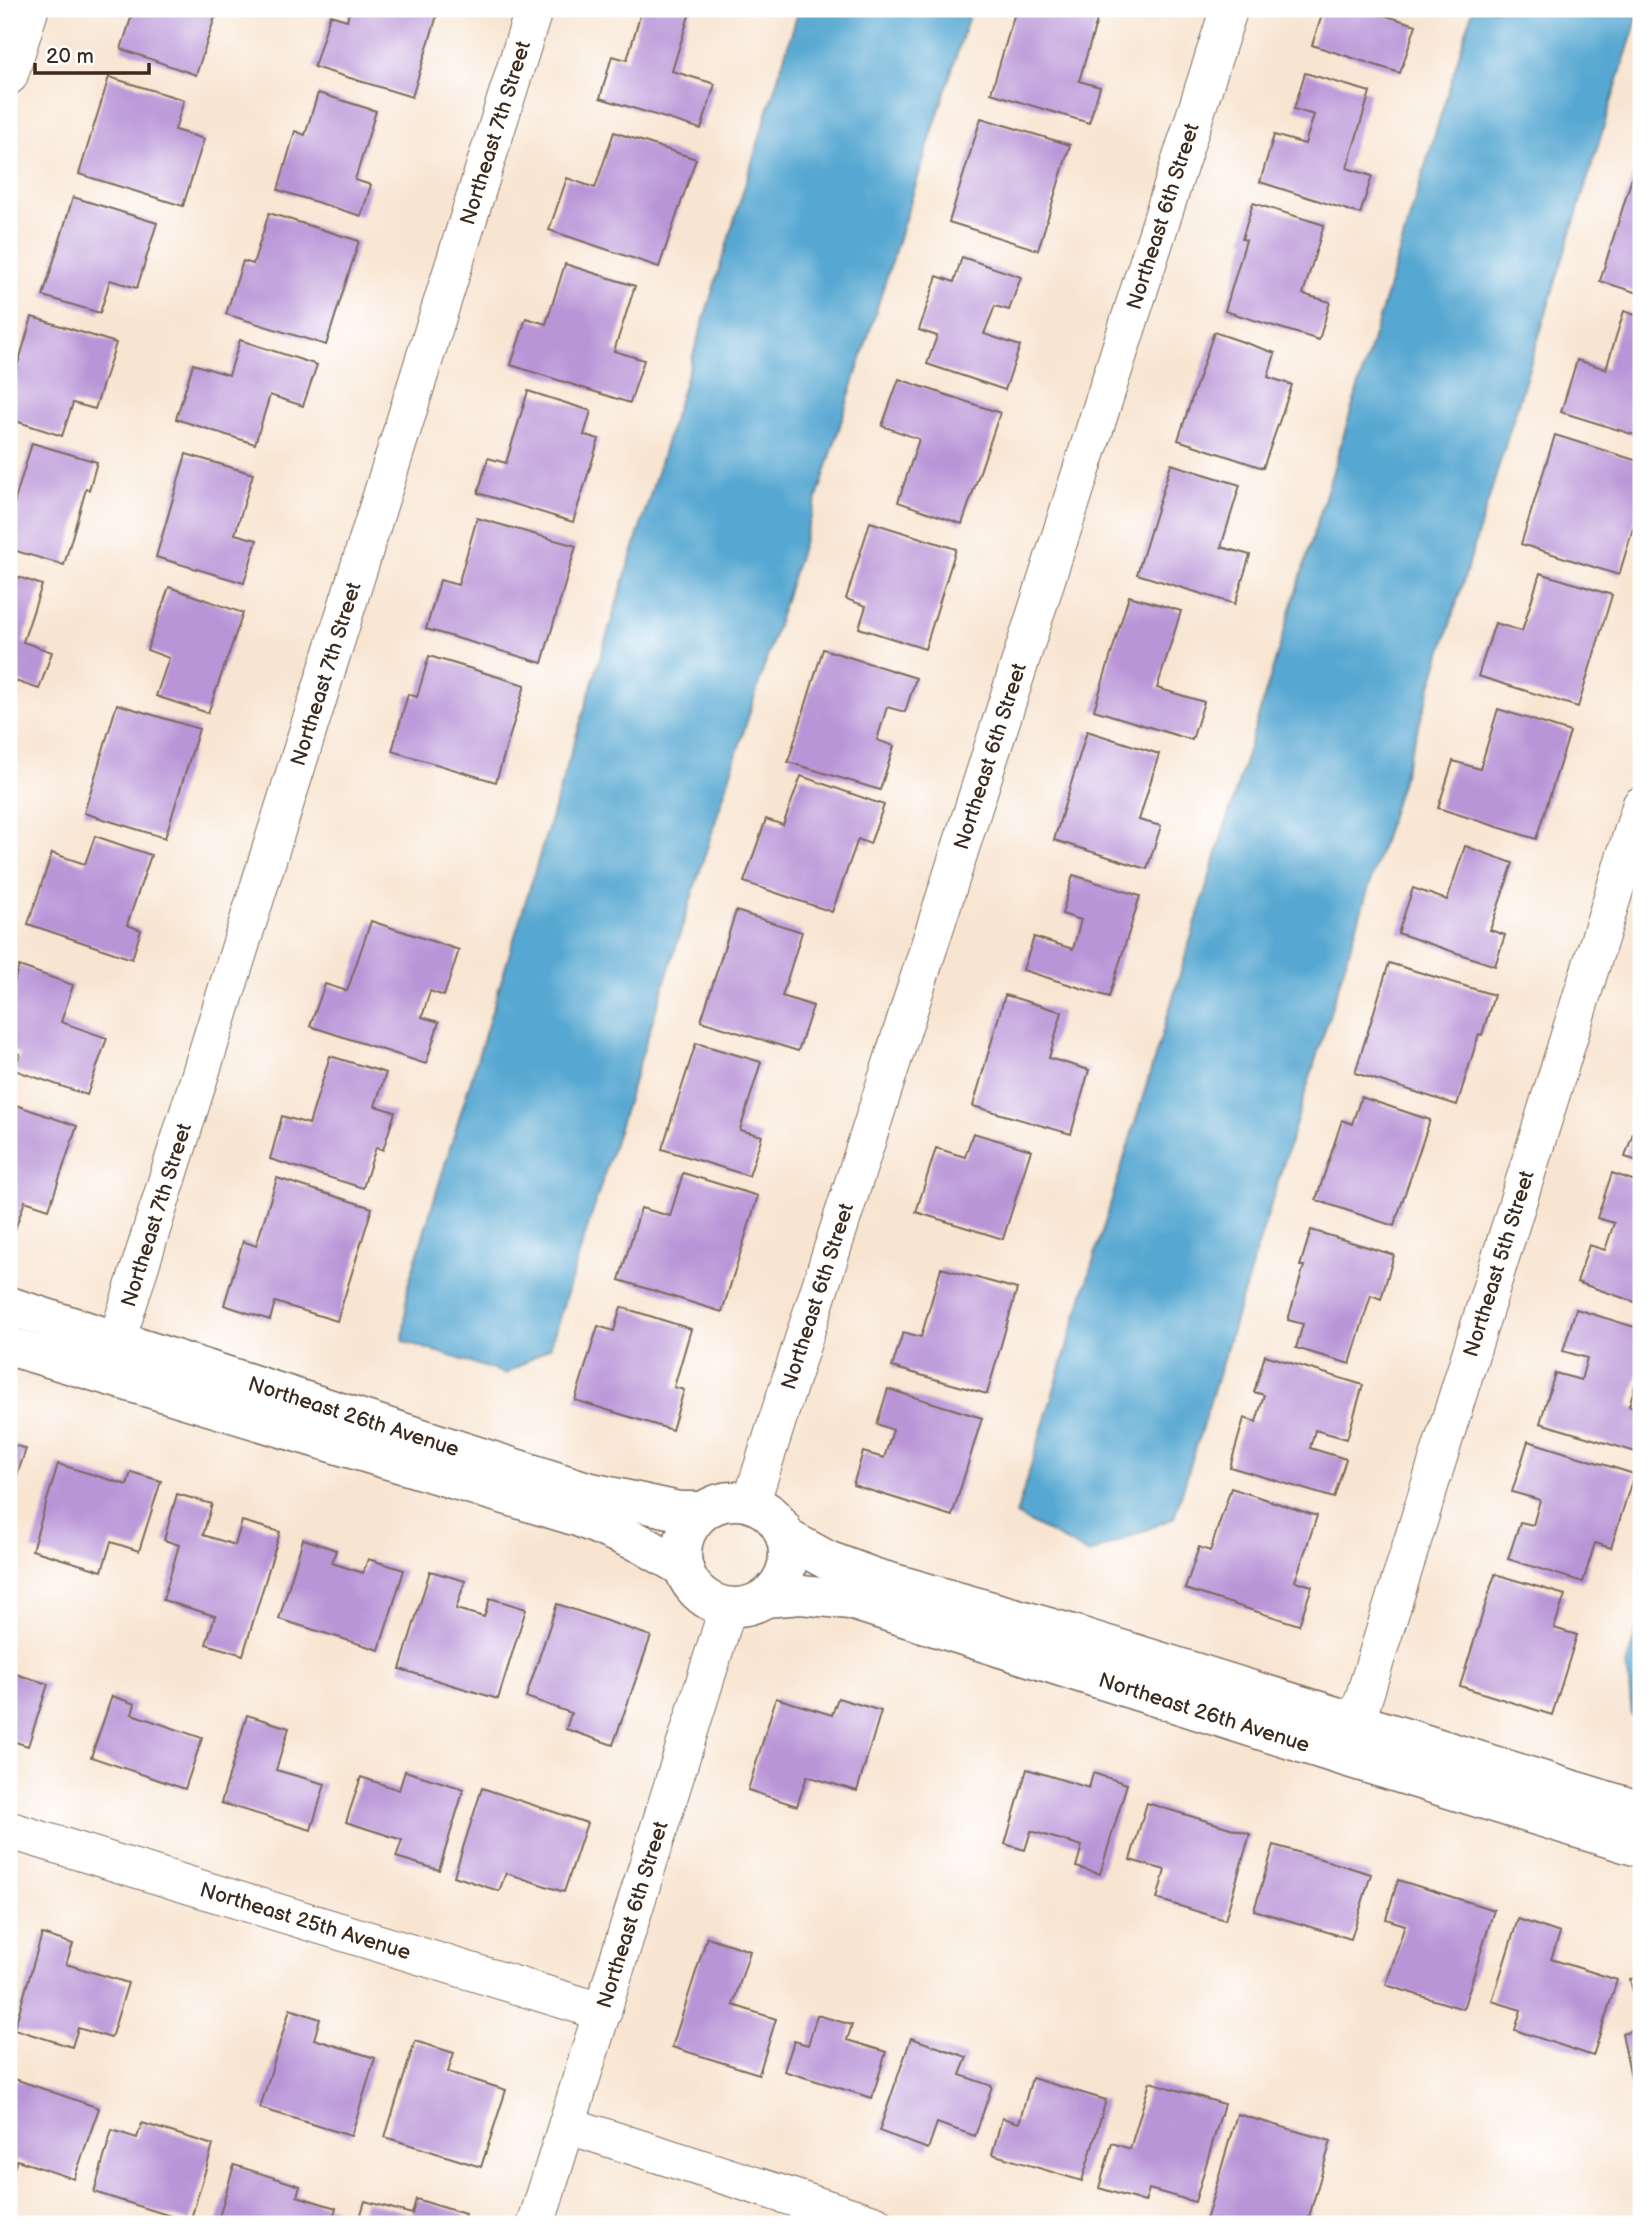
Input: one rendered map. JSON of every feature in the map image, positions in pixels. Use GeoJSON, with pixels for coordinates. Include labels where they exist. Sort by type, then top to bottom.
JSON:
{"type":"FeatureCollection","features":[{"type":"Feature","properties":{"kind":"street"},"geometry":{"type":"LineString","coordinates":[[9,76],[30,9]]}},
{"type":"Feature","properties":{"kind":"street","name":"Northeast 7th Street"},"geometry":{"type":"LineString","coordinates":[[117,1339],[534,9]]}},
{"type":"Feature","properties":{"kind":"street","name":"Northeast 6th Street"},"geometry":{"type":"LineString","coordinates":[[751,1503],[1229,9]]}},
{"type":"Feature","properties":{"kind":"street","name":"Northeast 5th Street"},"geometry":{"type":"LineString","coordinates":[[1356,1723],[1641,805]]}},
{"type":"Feature","properties":{"kind":"street","name":"Northeast 26th Avenue"},"geometry":{"type":"LineString","coordinates":[[9,1306],[587,1491],[679,1511],[704,1511]]}},
{"type":"Feature","properties":{"kind":"street","name":"Northeast 26th Avenue"},"geometry":{"type":"LineString","coordinates":[[9,1346],[578,1517],[640,1543],[684,1569]]}},
{"type":"Feature","properties":{"kind":"street"},"geometry":{"type":"LineString","coordinates":[[734,1501],[751,1503],[778,1522],[788,1550],[787,1564],[775,1589],[765,1598],[741,1607],[728,1607],[700,1594],[690,1582],[684,1569],[682,1553],[685,1538],[692,1523],[704,1511],[718,1504],[734,1501]]}},
{"type":"Feature","properties":{"kind":"street","name":"Northeast 26th Avenue"},"geometry":{"type":"LineString","coordinates":[[785,1537],[827,1560],[876,1578],[1069,1633],[1641,1811]]}},
{"type":"Feature","properties":{"kind":"street","name":"Northeast 26th Avenue"},"geometry":{"type":"LineString","coordinates":[[765,1598],[801,1595],[850,1600],[1332,1754],[1641,1848]]}},
{"type":"Feature","properties":{"kind":"street","name":"Northeast 6th Street"},"geometry":{"type":"LineString","coordinates":[[536,2224],[728,1607]]}},
{"type":"Feature","properties":{"kind":"street","name":"Northeast 25th Avenue"},"geometry":{"type":"LineString","coordinates":[[9,1830],[603,2012]]}},
{"type":"Feature","properties":{"kind":"street"},"geometry":{"type":"LineString","coordinates":[[567,2125],[875,2224]]}},
{"type":"Feature","properties":{"kind":"water"},"geometry":{"type":"Polygon","coordinates":[[[799,9],[971,9],[550,1347],[506,1374],[403,1341],[408,1285],[799,9]]]}},
{"type":"Feature","properties":{"kind":"water"},"geometry":{"type":"Polygon","coordinates":[[[1473,9],[1640,9],[1174,1518],[1089,1554],[1016,1515],[1473,9]]]}},
{"type":"Feature","properties":{"kind":"water"},"geometry":{"type":"Polygon","coordinates":[[[1641,1617],[1641,1718],[1632,1715],[1627,1662],[1641,1617]]]}},
{"type":"Feature","properties":{"kind":"building"},"geometry":{"type":"Polygon","coordinates":[[[134,9],[200,9],[216,14],[196,75],[121,49],[134,9]]]}},
{"type":"Feature","properties":{"kind":"building"},"geometry":{"type":"Polygon","coordinates":[[[350,9],[439,9],[412,97],[314,67],[330,15],[347,20],[350,9]]]}},
{"type":"Feature","properties":{"kind":"building"},"geometry":{"type":"Polygon","coordinates":[[[642,9],[691,9],[672,71],[715,84],[701,129],[600,98],[612,56],[627,60],[642,9]]]}},
{"type":"Feature","properties":{"kind":"building"},"geometry":{"type":"Polygon","coordinates":[[[1016,9],[1100,10],[1079,81],[1100,87],[1089,123],[991,93],[1016,9]]]}},
{"type":"Feature","properties":{"kind":"building"},"geometry":{"type":"Polygon","coordinates":[[[1324,9],[1382,9],[1380,14],[1416,25],[1400,73],[1312,45],[1324,9]]]}},
{"type":"Feature","properties":{"kind":"building"},"geometry":{"type":"Polygon","coordinates":[[[1305,73],[1370,92],[1347,168],[1372,176],[1360,214],[1260,182],[1274,135],[1305,144],[1314,115],[1294,109],[1305,73]]]}},
{"type":"Feature","properties":{"kind":"building"},"geometry":{"type":"Polygon","coordinates":[[[109,77],[184,100],[175,130],[204,139],[183,206],[79,174],[109,77]]]}},
{"type":"Feature","properties":{"kind":"building"},"geometry":{"type":"Polygon","coordinates":[[[318,93],[376,111],[355,180],[371,185],[361,216],[278,190],[295,131],[305,135],[318,93]]]}},
{"type":"Feature","properties":{"kind":"building"},"geometry":{"type":"Polygon","coordinates":[[[981,118],[1070,145],[1038,250],[949,222],[981,118]]]}},
{"type":"Feature","properties":{"kind":"building"},"geometry":{"type":"Polygon","coordinates":[[[614,132],[696,159],[659,267],[549,230],[567,178],[595,188],[614,132]]]}},
{"type":"Feature","properties":{"kind":"building"},"geometry":{"type":"Polygon","coordinates":[[[1635,168],[1641,170],[1641,294],[1600,281],[1635,168]]]}},
{"type":"Feature","properties":{"kind":"building"},"geometry":{"type":"Polygon","coordinates":[[[73,197],[157,223],[137,288],[110,280],[100,313],[43,296],[73,197]]]}},
{"type":"Feature","properties":{"kind":"building"},"geometry":{"type":"Polygon","coordinates":[[[1253,203],[1324,225],[1303,294],[1330,302],[1319,340],[1225,311],[1246,240],[1242,239],[1253,203]]]}},
{"type":"Feature","properties":{"kind":"building"},"geometry":{"type":"Polygon","coordinates":[[[269,213],[359,241],[326,345],[226,314],[243,261],[253,264],[269,213]]]}},
{"type":"Feature","properties":{"kind":"building"},"geometry":{"type":"Polygon","coordinates":[[[962,257],[1021,277],[1009,310],[995,306],[984,334],[1020,346],[1005,390],[927,364],[937,336],[919,330],[937,276],[954,282],[962,257]]]}},
{"type":"Feature","properties":{"kind":"building"},"geometry":{"type":"Polygon","coordinates":[[[565,264],[635,286],[614,351],[644,360],[630,403],[511,365],[526,318],[546,324],[565,264]]]}},
{"type":"Feature","properties":{"kind":"building"},"geometry":{"type":"Polygon","coordinates":[[[1624,311],[1641,317],[1641,437],[1561,412],[1577,360],[1606,369],[1624,311]]]}},
{"type":"Feature","properties":{"kind":"building"},"geometry":{"type":"Polygon","coordinates":[[[32,317],[116,343],[95,409],[73,403],[62,436],[9,419],[9,394],[32,317]]]}},
{"type":"Feature","properties":{"kind":"building"},"geometry":{"type":"Polygon","coordinates":[[[1214,332],[1275,353],[1268,377],[1292,385],[1263,468],[1178,440],[1214,332]]]}},
{"type":"Feature","properties":{"kind":"building"},"geometry":{"type":"Polygon","coordinates":[[[240,340],[317,365],[303,406],[270,395],[255,444],[176,419],[193,364],[229,375],[240,340]]]}},
{"type":"Feature","properties":{"kind":"building"},"geometry":{"type":"Polygon","coordinates":[[[899,379],[1000,413],[962,524],[898,502],[919,439],[882,426],[899,379]]]}},
{"type":"Feature","properties":{"kind":"building"},"geometry":{"type":"Polygon","coordinates":[[[528,391],[591,411],[584,435],[599,439],[573,522],[478,493],[488,458],[506,463],[528,391]]]}},
{"type":"Feature","properties":{"kind":"building"},"geometry":{"type":"Polygon","coordinates":[[[1555,435],[1641,462],[1641,502],[1619,575],[1521,544],[1555,435]]]}},
{"type":"Feature","properties":{"kind":"building"},"geometry":{"type":"Polygon","coordinates":[[[32,443],[97,462],[89,490],[86,489],[64,565],[9,549],[9,520],[32,443]]]}},
{"type":"Feature","properties":{"kind":"building"},"geometry":{"type":"Polygon","coordinates":[[[186,454],[253,474],[235,534],[257,540],[244,583],[156,557],[186,454]]]}},
{"type":"Feature","properties":{"kind":"building"},"geometry":{"type":"Polygon","coordinates":[[[1171,464],[1240,485],[1221,547],[1250,555],[1235,604],[1137,574],[1171,464]]]}},
{"type":"Feature","properties":{"kind":"building"},"geometry":{"type":"Polygon","coordinates":[[[477,518],[576,546],[542,663],[426,629],[440,580],[458,585],[477,518]]]}},
{"type":"Feature","properties":{"kind":"building"},"geometry":{"type":"Polygon","coordinates":[[[870,522],[956,549],[925,649],[859,628],[866,606],[846,599],[870,522]]]}},
{"type":"Feature","properties":{"kind":"building"},"geometry":{"type":"Polygon","coordinates":[[[1540,573],[1612,595],[1578,707],[1478,676],[1495,623],[1522,631],[1540,573]]]}},
{"type":"Feature","properties":{"kind":"building"},"geometry":{"type":"Polygon","coordinates":[[[9,574],[42,585],[23,642],[52,652],[39,689],[9,679],[9,574]]]}},
{"type":"Feature","properties":{"kind":"building"},"geometry":{"type":"Polygon","coordinates":[[[169,587],[243,613],[208,713],[156,696],[169,658],[147,650],[169,587]]]}},
{"type":"Feature","properties":{"kind":"building"},"geometry":{"type":"Polygon","coordinates":[[[1129,596],[1181,611],[1157,688],[1204,702],[1192,740],[1094,710],[1129,596]]]}},
{"type":"Feature","properties":{"kind":"building"},"geometry":{"type":"Polygon","coordinates":[[[823,649],[916,678],[905,712],[887,707],[877,740],[894,746],[880,790],[788,762],[823,649]]]}},
{"type":"Feature","properties":{"kind":"building"},"geometry":{"type":"Polygon","coordinates":[[[429,656],[525,685],[496,782],[392,751],[408,694],[417,697],[429,656]]]}},
{"type":"Feature","properties":{"kind":"building"},"geometry":{"type":"Polygon","coordinates":[[[117,704],[199,729],[165,838],[84,813],[117,704]]]}},
{"type":"Feature","properties":{"kind":"building"},"geometry":{"type":"Polygon","coordinates":[[[1498,709],[1570,732],[1536,839],[1438,808],[1453,761],[1480,769],[1498,709]]]}},
{"type":"Feature","properties":{"kind":"building"},"geometry":{"type":"Polygon","coordinates":[[[1087,731],[1159,754],[1139,820],[1161,826],[1147,869],[1054,840],[1087,731]]]}},
{"type":"Feature","properties":{"kind":"building"},"geometry":{"type":"Polygon","coordinates":[[[801,776],[884,805],[870,844],[858,839],[832,912],[744,882],[766,819],[783,825],[801,776]]]}},
{"type":"Feature","properties":{"kind":"building"},"geometry":{"type":"Polygon","coordinates":[[[95,836],[151,855],[127,925],[141,930],[132,959],[28,924],[52,853],[85,864],[95,836]]]}},
{"type":"Feature","properties":{"kind":"building"},"geometry":{"type":"Polygon","coordinates":[[[1465,846],[1513,863],[1490,930],[1505,935],[1495,966],[1398,933],[1413,888],[1447,900],[1465,846]]]}},
{"type":"Feature","properties":{"kind":"building"},"geometry":{"type":"Polygon","coordinates":[[[1073,875],[1140,896],[1109,997],[1023,970],[1034,937],[1073,949],[1081,920],[1062,914],[1073,875]]]}},
{"type":"Feature","properties":{"kind":"building"},"geometry":{"type":"Polygon","coordinates":[[[736,911],[802,932],[782,996],[813,1006],[798,1051],[701,1021],[736,911]]]}},
{"type":"Feature","properties":{"kind":"building"},"geometry":{"type":"Polygon","coordinates":[[[371,921],[459,950],[444,996],[430,991],[422,1017],[439,1022],[426,1064],[310,1026],[325,984],[347,991],[371,921]]]}},
{"type":"Feature","properties":{"kind":"building"},"geometry":{"type":"Polygon","coordinates":[[[1389,963],[1494,995],[1457,1105],[1355,1073],[1389,963]]]}},
{"type":"Feature","properties":{"kind":"building"},"geometry":{"type":"Polygon","coordinates":[[[19,966],[73,985],[61,1022],[107,1038],[87,1095],[14,1070],[20,1054],[9,1050],[9,998],[19,966]]]}},
{"type":"Feature","properties":{"kind":"building"},"geometry":{"type":"Polygon","coordinates":[[[1005,995],[1062,1012],[1049,1058],[1089,1070],[1071,1134],[973,1106],[1005,995]]]}},
{"type":"Feature","properties":{"kind":"building"},"geometry":{"type":"Polygon","coordinates":[[[696,1043],[761,1062],[740,1130],[762,1136],[749,1176],[662,1149],[696,1043]]]}},
{"type":"Feature","properties":{"kind":"building"},"geometry":{"type":"Polygon","coordinates":[[[330,1056],[386,1073],[375,1106],[395,1112],[383,1150],[376,1147],[363,1188],[270,1159],[282,1116],[309,1124],[330,1056]]]}},
{"type":"Feature","properties":{"kind":"building"},"geometry":{"type":"Polygon","coordinates":[[[1361,1097],[1430,1120],[1394,1226],[1316,1200],[1342,1120],[1352,1124],[1361,1097]]]}},
{"type":"Feature","properties":{"kind":"building"},"geometry":{"type":"Polygon","coordinates":[[[10,1103],[77,1126],[49,1209],[25,1201],[15,1229],[9,1226],[10,1103]]]}},
{"type":"Feature","properties":{"kind":"building"},"geometry":{"type":"Polygon","coordinates":[[[1641,1109],[1641,1162],[1625,1157],[1641,1109]]]}},
{"type":"Feature","properties":{"kind":"building"},"geometry":{"type":"Polygon","coordinates":[[[973,1133],[1031,1150],[1003,1239],[916,1212],[936,1148],[965,1157],[973,1133]]]}},
{"type":"Feature","properties":{"kind":"building"},"geometry":{"type":"Polygon","coordinates":[[[683,1173],[758,1196],[722,1312],[619,1280],[641,1208],[670,1216],[683,1173]]]}},
{"type":"Feature","properties":{"kind":"building"},"geometry":{"type":"Polygon","coordinates":[[[1612,1173],[1641,1183],[1641,1304],[1577,1282],[1589,1245],[1605,1250],[1614,1223],[1597,1218],[1612,1173]]]}},
{"type":"Feature","properties":{"kind":"building"},"geometry":{"type":"Polygon","coordinates":[[[277,1178],[372,1208],[337,1321],[275,1302],[270,1320],[224,1305],[243,1241],[256,1246],[277,1178]]]}},
{"type":"Feature","properties":{"kind":"building"},"geometry":{"type":"Polygon","coordinates":[[[1311,1230],[1394,1255],[1381,1299],[1371,1295],[1350,1364],[1296,1348],[1303,1324],[1288,1320],[1304,1266],[1300,1266],[1311,1230]]]}},
{"type":"Feature","properties":{"kind":"building"},"geometry":{"type":"Polygon","coordinates":[[[941,1268],[1017,1289],[987,1394],[892,1367],[903,1332],[921,1337],[941,1268]]]}},
{"type":"Feature","properties":{"kind":"building"},"geometry":{"type":"Polygon","coordinates":[[[621,1307],[691,1329],[674,1387],[684,1390],[672,1430],[575,1400],[598,1326],[614,1331],[621,1307]]]}},
{"type":"Feature","properties":{"kind":"building"},"geometry":{"type":"Polygon","coordinates":[[[1576,1309],[1641,1329],[1641,1376],[1638,1375],[1629,1406],[1641,1410],[1639,1453],[1540,1423],[1555,1373],[1581,1380],[1587,1358],[1563,1351],[1576,1309]]]}},
{"type":"Feature","properties":{"kind":"building"},"geometry":{"type":"Polygon","coordinates":[[[1265,1355],[1363,1385],[1347,1439],[1315,1430],[1310,1448],[1346,1459],[1334,1498],[1230,1467],[1244,1418],[1256,1422],[1264,1395],[1254,1392],[1265,1355]]]}},
{"type":"Feature","properties":{"kind":"building"},"geometry":{"type":"Polygon","coordinates":[[[888,1389],[982,1418],[952,1516],[853,1485],[863,1452],[884,1458],[893,1430],[877,1424],[888,1389]]]}},
{"type":"Feature","properties":{"kind":"building"},"geometry":{"type":"Polygon","coordinates":[[[1528,1441],[1634,1474],[1611,1548],[1595,1543],[1583,1582],[1508,1559],[1520,1522],[1533,1525],[1540,1500],[1512,1492],[1528,1441]]]}},
{"type":"Feature","properties":{"kind":"building"},"geometry":{"type":"Polygon","coordinates":[[[9,1443],[26,1449],[9,1498],[9,1443]]]}},
{"type":"Feature","properties":{"kind":"building"},"geometry":{"type":"Polygon","coordinates":[[[58,1464],[127,1485],[131,1472],[161,1481],[139,1551],[111,1542],[102,1571],[32,1550],[58,1464]]]}},
{"type":"Feature","properties":{"kind":"building"},"geometry":{"type":"Polygon","coordinates":[[[1231,1488],[1317,1516],[1295,1581],[1312,1586],[1299,1625],[1185,1589],[1199,1547],[1210,1551],[1231,1488]]]}},
{"type":"Feature","properties":{"kind":"building"},"geometry":{"type":"Polygon","coordinates":[[[177,1494],[212,1504],[203,1535],[235,1545],[242,1521],[280,1532],[243,1655],[206,1644],[215,1616],[163,1600],[179,1545],[164,1540],[177,1494]]]}},
{"type":"Feature","properties":{"kind":"building"},"geometry":{"type":"Polygon","coordinates":[[[303,1539],[336,1550],[332,1563],[363,1573],[368,1559],[404,1570],[379,1650],[279,1619],[303,1539]]]}},
{"type":"Feature","properties":{"kind":"building"},"geometry":{"type":"Polygon","coordinates":[[[430,1571],[465,1581],[456,1609],[484,1617],[490,1598],[526,1609],[498,1699],[400,1669],[430,1571]]]}},
{"type":"Feature","properties":{"kind":"building"},"geometry":{"type":"Polygon","coordinates":[[[1495,1574],[1565,1595],[1554,1628],[1577,1635],[1552,1715],[1460,1686],[1495,1574]]]}},
{"type":"Feature","properties":{"kind":"building"},"geometry":{"type":"Polygon","coordinates":[[[557,1604],[651,1636],[613,1745],[566,1729],[571,1713],[526,1697],[557,1604]]]}},
{"type":"Feature","properties":{"kind":"building"},"geometry":{"type":"Polygon","coordinates":[[[9,1672],[48,1684],[28,1746],[9,1740],[9,1672]]]}},
{"type":"Feature","properties":{"kind":"building"},"geometry":{"type":"Polygon","coordinates":[[[112,1696],[135,1704],[132,1714],[202,1738],[185,1789],[91,1757],[112,1696]]]}},
{"type":"Feature","properties":{"kind":"building"},"geometry":{"type":"Polygon","coordinates":[[[776,1698],[832,1715],[838,1698],[881,1711],[857,1791],[807,1776],[797,1806],[748,1790],[776,1698]]]}},
{"type":"Feature","properties":{"kind":"building"},"geometry":{"type":"Polygon","coordinates":[[[247,1715],[289,1728],[276,1770],[325,1784],[311,1830],[221,1803],[247,1715]]]}},
{"type":"Feature","properties":{"kind":"building"},"geometry":{"type":"Polygon","coordinates":[[[1027,1769],[1089,1788],[1093,1773],[1127,1784],[1100,1874],[1076,1867],[1082,1846],[1031,1831],[1025,1850],[1005,1844],[1027,1769]]]}},
{"type":"Feature","properties":{"kind":"building"},"geometry":{"type":"Polygon","coordinates":[[[405,1771],[464,1789],[439,1870],[396,1857],[402,1840],[346,1822],[361,1777],[399,1790],[405,1771]]]}},
{"type":"Feature","properties":{"kind":"building"},"geometry":{"type":"Polygon","coordinates":[[[482,1788],[587,1823],[564,1892],[506,1873],[499,1891],[454,1876],[482,1788]]]}},
{"type":"Feature","properties":{"kind":"building"},"geometry":{"type":"Polygon","coordinates":[[[1147,1803],[1250,1834],[1225,1920],[1157,1899],[1165,1870],[1130,1860],[1147,1803]]]}},
{"type":"Feature","properties":{"kind":"building"},"geometry":{"type":"Polygon","coordinates":[[[1274,1845],[1371,1874],[1351,1939],[1254,1910],[1274,1845]]]}},
{"type":"Feature","properties":{"kind":"building"},"geometry":{"type":"Polygon","coordinates":[[[1398,1880],[1494,1910],[1463,2009],[1386,1985],[1405,1925],[1386,1919],[1398,1880]]]}},
{"type":"Feature","properties":{"kind":"building"},"geometry":{"type":"Polygon","coordinates":[[[1518,1919],[1560,1933],[1551,1959],[1617,1980],[1593,2056],[1515,2030],[1521,2010],[1492,2001],[1518,1919]]]}},
{"type":"Feature","properties":{"kind":"building"},"geometry":{"type":"Polygon","coordinates":[[[42,1934],[73,1944],[66,1964],[128,1983],[111,2038],[78,2028],[72,2047],[14,2029],[42,1934]]]}},
{"type":"Feature","properties":{"kind":"building"},"geometry":{"type":"Polygon","coordinates":[[[707,1937],[750,1951],[733,2005],[776,2019],[759,2074],[672,2047],[707,1937]]]}},
{"type":"Feature","properties":{"kind":"building"},"geometry":{"type":"Polygon","coordinates":[[[1641,1977],[1641,2023],[1640,2023],[1630,1979],[1641,1977]]]}},
{"type":"Feature","properties":{"kind":"building"},"geometry":{"type":"Polygon","coordinates":[[[290,2009],[320,2019],[314,2039],[375,2058],[351,2136],[260,2108],[290,2009]]]}},
{"type":"Feature","properties":{"kind":"building"},"geometry":{"type":"Polygon","coordinates":[[[817,2015],[852,2025],[847,2040],[886,2052],[872,2098],[784,2071],[794,2041],[808,2045],[817,2015]]]}},
{"type":"Feature","properties":{"kind":"building"},"geometry":{"type":"Polygon","coordinates":[[[1641,2028],[1641,2096],[1635,2097],[1622,2033],[1641,2028]]]}},
{"type":"Feature","properties":{"kind":"building"},"geometry":{"type":"Polygon","coordinates":[[[911,2038],[967,2057],[960,2075],[992,2086],[975,2136],[937,2123],[928,2149],[879,2131],[911,2038]]]}},
{"type":"Feature","properties":{"kind":"building"},"geometry":{"type":"Polygon","coordinates":[[[415,2041],[454,2053],[448,2072],[506,2090],[481,2167],[385,2137],[415,2041]]]}},
{"type":"Feature","properties":{"kind":"building"},"geometry":{"type":"Polygon","coordinates":[[[9,2077],[99,2108],[74,2179],[17,2160],[12,2175],[9,2173],[9,2077]]]}},
{"type":"Feature","properties":{"kind":"building"},"geometry":{"type":"Polygon","coordinates":[[[1032,2078],[1106,2100],[1082,2181],[992,2154],[1002,2118],[1019,2123],[1032,2078]]]}},
{"type":"Feature","properties":{"kind":"building"},"geometry":{"type":"Polygon","coordinates":[[[1150,2082],[1224,2104],[1195,2202],[1149,2189],[1145,2202],[1099,2188],[1112,2143],[1130,2149],[1150,2082]]]}},
{"type":"Feature","properties":{"kind":"building"},"geometry":{"type":"Polygon","coordinates":[[[1237,2114],[1331,2141],[1307,2224],[1205,2224],[1237,2114]]]}},
{"type":"Feature","properties":{"kind":"building"},"geometry":{"type":"Polygon","coordinates":[[[142,2123],[213,2145],[190,2222],[94,2192],[112,2130],[137,2138],[142,2123]]]}},
{"type":"Feature","properties":{"kind":"building"},"geometry":{"type":"Polygon","coordinates":[[[234,2165],[300,2186],[297,2196],[336,2208],[331,2224],[217,2224],[234,2165]]]}},
{"type":"Feature","properties":{"kind":"building"},"geometry":{"type":"Polygon","coordinates":[[[416,2199],[465,2214],[462,2224],[358,2224],[365,2201],[412,2214],[416,2199]]]}}]}
